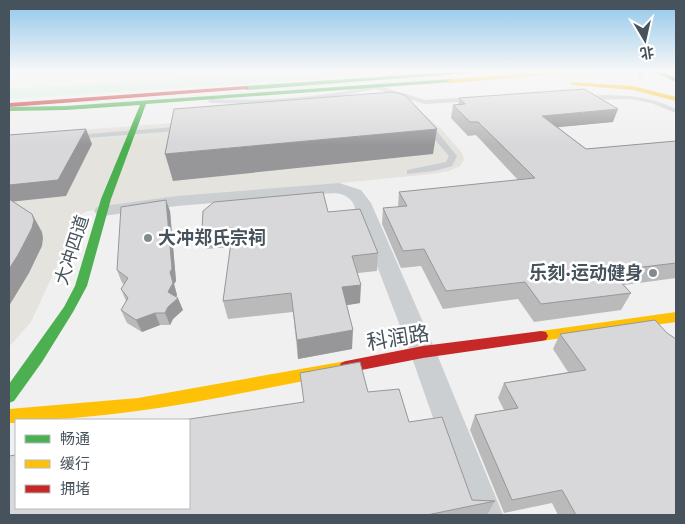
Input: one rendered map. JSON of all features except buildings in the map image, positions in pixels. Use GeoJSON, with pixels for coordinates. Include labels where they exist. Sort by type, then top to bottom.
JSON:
{"type":"FeatureCollection","features":[{"type":"Feature","properties":{"kind":"main road"},"geometry":{"type":"LineString","coordinates":[[9,100],[75,95]]}},
{"type":"Feature","properties":{"kind":"main road"},"geometry":{"type":"LineString","coordinates":[[9,105],[145,95]]}},
{"type":"Feature","properties":{"kind":"main road"},"geometry":{"type":"LineString","coordinates":[[9,109],[53,108],[242,95]]}},
{"type":"Feature","properties":{"kind":"main road","name":"大冲四道"},"geometry":{"type":"LineString","coordinates":[[9,396],[38,358],[69,309],[86,271],[106,199],[144,102]]}},
{"type":"Feature","properties":{"kind":"main road","name":"科润路"},"geometry":{"type":"LineString","coordinates":[[9,416],[87,410],[186,398],[423,352],[676,317]]}},
{"type":"Feature","properties":{"kind":"street"},"geometry":{"type":"LineString","coordinates":[[103,211],[202,198],[321,188],[349,190],[359,197],[423,352],[485,515]]}},
{"type":"Feature","properties":{"kind":"lane"},"geometry":{"type":"LineString","coordinates":[[405,95],[425,102],[485,98]]}},
{"type":"Feature","properties":{"kind":"lane"},"geometry":{"type":"LineString","coordinates":[[571,98],[630,96],[659,103],[676,111]]}},
{"type":"Feature","properties":{"kind":"lane"},"geometry":{"type":"LineString","coordinates":[[410,172],[448,164],[453,156],[421,119]]}},
{"type":"Feature","properties":{"kind":"lane"},"geometry":{"type":"LineString","coordinates":[[65,137],[198,127]]}},
{"type":"Feature","properties":{"kind":"shaded area"},"geometry":{"type":"Polygon","coordinates":[[[405,106],[426,116],[442,130],[462,153],[464,160],[460,166],[449,171],[432,174],[229,194],[88,211],[81,214],[31,322],[9,347],[9,135],[405,106]]]}},
{"type":"Feature","properties":{"kind":"green space"},"geometry":{"type":"Polygon","coordinates":[[[9,95],[63,95],[9,99],[9,95]]]}},
{"type":"Feature","properties":{"kind":"traffic: fast"},"geometry":{"type":"LineString","coordinates":[[9,109],[66,108],[245,95]]}},
{"type":"Feature","properties":{"kind":"traffic: fast"},"geometry":{"type":"LineString","coordinates":[[9,396],[37,358],[69,309],[81,286],[106,199],[144,102]]}},
{"type":"Feature","properties":{"kind":"traffic: slow"},"geometry":{"type":"LineString","coordinates":[[662,95],[676,99]]}},
{"type":"Feature","properties":{"kind":"traffic: slow"},"geometry":{"type":"LineString","coordinates":[[541,336],[676,317]]}},
{"type":"Feature","properties":{"kind":"traffic: slow"},"geometry":{"type":"LineString","coordinates":[[9,416],[138,405],[346,367]]}},
{"type":"Feature","properties":{"kind":"traffic: jam"},"geometry":{"type":"LineString","coordinates":[[9,105],[142,95]]}},
{"type":"Feature","properties":{"kind":"traffic: jam"},"geometry":{"type":"LineString","coordinates":[[346,367],[423,352],[541,336]]}},
{"type":"Feature","properties":{"kind":"place","name":"大冲郑氏宗祠"},"geometry":{"type":"Point","coordinates":[148,238]}},
{"type":"Feature","properties":{"kind":"place","name":"乐刻·运动健身"},"geometry":{"type":"Point","coordinates":[653,273]}}]}
